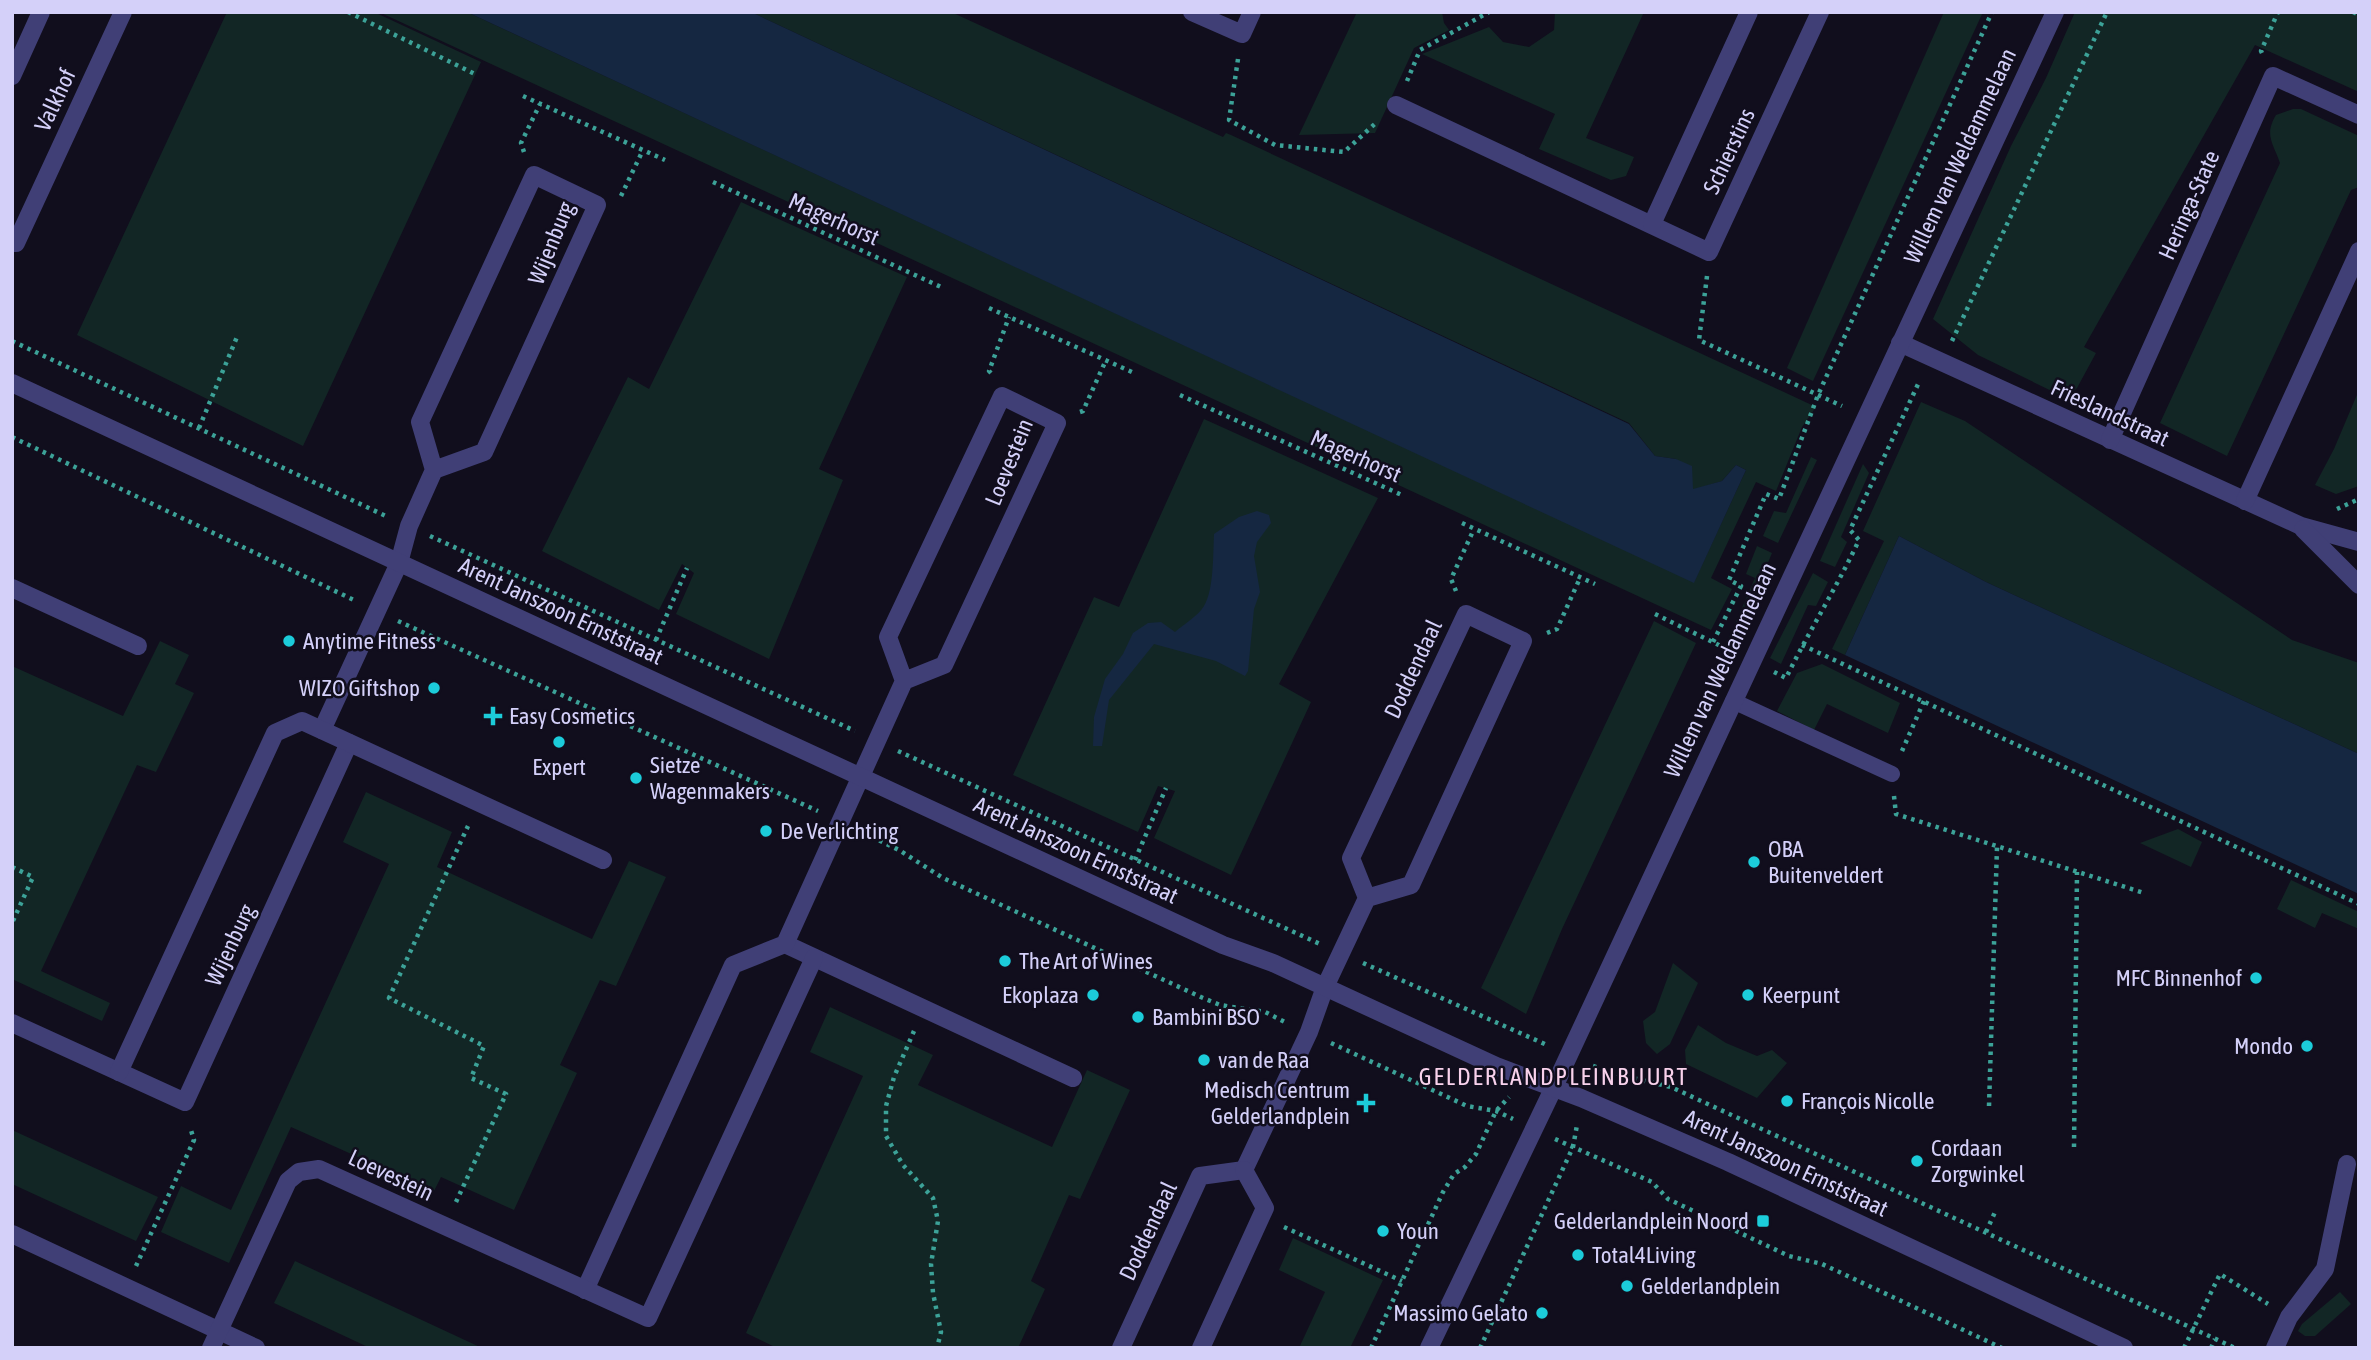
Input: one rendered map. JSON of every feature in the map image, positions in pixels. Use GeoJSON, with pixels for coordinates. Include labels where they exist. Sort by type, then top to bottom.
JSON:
{"type":"FeatureCollection","features":[{"type":"Feature","properties":{"kind":"street"},"geometry":{"type":"LineString","coordinates":[[12,76],[41,12]]}},
{"type":"Feature","properties":{"kind":"street","name":"Valkhof"},"geometry":{"type":"LineString","coordinates":[[12,243],[16,243],[123,12]]}},
{"type":"Feature","properties":{"kind":"street"},"geometry":{"type":"LineString","coordinates":[[1192,12],[1242,34],[1252,12]]}},
{"type":"Feature","properties":{"kind":"street","name":"Schierstins"},"geometry":{"type":"LineString","coordinates":[[1652,224],[1749,12]]}},
{"type":"Feature","properties":{"kind":"street","name":"Schierstins"},"geometry":{"type":"LineString","coordinates":[[1709,252],[1820,12]]}},
{"type":"Feature","properties":{"kind":"street","name":"Willem van Weldammelaan"},"geometry":{"type":"LineString","coordinates":[[1429,1348],[1569,1055],[2055,12]]}},
{"type":"Feature","properties":{"kind":"street"},"geometry":{"type":"LineString","coordinates":[[2273,76],[2359,115]]}},
{"type":"Feature","properties":{"kind":"street","name":"Heringa-State"},"geometry":{"type":"LineString","coordinates":[[2110,439],[2273,76]]}},
{"type":"Feature","properties":{"kind":"street"},"geometry":{"type":"LineString","coordinates":[[1396,104],[1709,252]]}},
{"type":"Feature","properties":{"kind":"street","name":"Wijenburg"},"geometry":{"type":"LineString","coordinates":[[534,175],[597,205],[484,452],[434,470],[420,422],[534,175]]}},
{"type":"Feature","properties":{"kind":"street"},"geometry":{"type":"LineString","coordinates":[[2245,501],[2359,251]]}},
{"type":"Feature","properties":{"kind":"street","name":"Frieslandstraat"},"geometry":{"type":"LineString","coordinates":[[1900,343],[2301,526],[2359,542]]}},
{"type":"Feature","properties":{"kind":"street","name":"Arent Janszoon Ernststraat"},"geometry":{"type":"LineString","coordinates":[[12,383],[1223,945],[1325,987],[1496,1066],[1581,1098],[1728,1162],[2124,1348]]}},
{"type":"Feature","properties":{"kind":"street","name":"Loevestein"},"geometry":{"type":"LineString","coordinates":[[1002,396],[1057,423],[944,665],[904,681],[888,638],[1002,396]]}},
{"type":"Feature","properties":{"kind":"street"},"geometry":{"type":"LineString","coordinates":[[322,730],[399,563],[409,526],[434,470]]}},
{"type":"Feature","properties":{"kind":"street","name":"Frieslandstraat"},"geometry":{"type":"LineString","coordinates":[[2301,526],[2359,585]]}},
{"type":"Feature","properties":{"kind":"street"},"geometry":{"type":"LineString","coordinates":[[12,588],[138,646]]}},
{"type":"Feature","properties":{"kind":"street","name":"Doddendaal"},"geometry":{"type":"LineString","coordinates":[[1367,898],[1351,858],[1466,614],[1523,641]]}},
{"type":"Feature","properties":{"kind":"street"},"geometry":{"type":"LineString","coordinates":[[1201,1348],[1265,1208],[1244,1170],[1309,1032],[1340,953],[1367,898],[1411,885],[1523,641]]}},
{"type":"Feature","properties":{"kind":"street"},"geometry":{"type":"LineString","coordinates":[[584,1290],[733,965],[785,944],[904,681]]}},
{"type":"Feature","properties":{"kind":"street","name":"Wijenburg"},"geometry":{"type":"LineString","coordinates":[[119,1072],[275,733],[302,721],[603,860]]}},
{"type":"Feature","properties":{"kind":"street","name":"Wijenburg"},"geometry":{"type":"LineString","coordinates":[[185,1102],[349,743]]}},
{"type":"Feature","properties":{"kind":"street"},"geometry":{"type":"LineString","coordinates":[[785,944],[1073,1078]]}},
{"type":"Feature","properties":{"kind":"street","name":"Loevestein"},"geometry":{"type":"LineString","coordinates":[[211,1348],[288,1181],[299,1172],[319,1169],[648,1318],[814,958]]}},
{"type":"Feature","properties":{"kind":"street"},"geometry":{"type":"LineString","coordinates":[[12,1023],[185,1102]]}},
{"type":"Feature","properties":{"kind":"street"},"geometry":{"type":"LineString","coordinates":[[2275,1348],[2289,1317],[2325,1269],[2347,1164]]}},
{"type":"Feature","properties":{"kind":"street","name":"Doddendaal"},"geometry":{"type":"LineString","coordinates":[[1121,1348],[1200,1175],[1244,1170]]}},
{"type":"Feature","properties":{"kind":"street"},"geometry":{"type":"LineString","coordinates":[[12,1234],[256,1348]]}},
{"type":"Feature","properties":{"kind":"lane"},"geometry":{"type":"LineString","coordinates":[[1732,701],[1892,775]]}},
{"type":"Feature","properties":{"kind":"path"},"geometry":{"type":"LineString","coordinates":[[348,12],[475,74]]}},
{"type":"Feature","properties":{"kind":"path"},"geometry":{"type":"LineString","coordinates":[[1242,34],[1229,120],[1275,145],[1344,152],[1396,104],[1420,50],[1489,12]]}},
{"type":"Feature","properties":{"kind":"path"},"geometry":{"type":"LineString","coordinates":[[1713,642],[1741,586],[1729,580],[1766,494],[1779,499],[1818,395],[1992,12]]}},
{"type":"Feature","properties":{"kind":"path"},"geometry":{"type":"LineString","coordinates":[[1655,614],[1786,678],[1859,540],[1850,530],[2107,12]]}},
{"type":"Feature","properties":{"kind":"path"},"geometry":{"type":"LineString","coordinates":[[2273,76],[2261,51],[2278,12]]}},
{"type":"Feature","properties":{"kind":"path"},"geometry":{"type":"LineString","coordinates":[[2353,12],[2359,15]]}},
{"type":"Feature","properties":{"kind":"path"},"geometry":{"type":"LineString","coordinates":[[523,96],[665,160]]}},
{"type":"Feature","properties":{"kind":"path"},"geometry":{"type":"LineString","coordinates":[[534,175],[521,143],[540,104]]}},
{"type":"Feature","properties":{"kind":"path"},"geometry":{"type":"LineString","coordinates":[[597,205],[620,197],[643,150]]}},
{"type":"Feature","properties":{"kind":"path","name":"Magerhorst"},"geometry":{"type":"LineString","coordinates":[[713,182],[942,286]]}},
{"type":"Feature","properties":{"kind":"path"},"geometry":{"type":"LineString","coordinates":[[1709,252],[1699,340],[1865,416]]}},
{"type":"Feature","properties":{"kind":"path"},"geometry":{"type":"LineString","coordinates":[[989,308],[1132,372]]}},
{"type":"Feature","properties":{"kind":"path"},"geometry":{"type":"LineString","coordinates":[[1002,396],[989,370],[1009,317]]}},
{"type":"Feature","properties":{"kind":"path"},"geometry":{"type":"LineString","coordinates":[[198,428],[237,337]]}},
{"type":"Feature","properties":{"kind":"path"},"geometry":{"type":"LineString","coordinates":[[12,341],[1340,953],[1569,1055],[1625,1076],[1671,1087],[2235,1348]]}},
{"type":"Feature","properties":{"kind":"path"},"geometry":{"type":"LineString","coordinates":[[1057,423],[1083,411],[1106,360]]}},
{"type":"Feature","properties":{"kind":"path","name":"Magerhorst"},"geometry":{"type":"LineString","coordinates":[[1180,394],[1404,496]]}},
{"type":"Feature","properties":{"kind":"path"},"geometry":{"type":"LineString","coordinates":[[12,437],[377,612],[841,822],[900,850],[943,878],[1203,998],[1220,1005],[1265,1012],[1467,1106],[1496,1111],[1652,1182],[1668,1199],[1789,1256],[1822,1264],[2002,1348]]}},
{"type":"Feature","properties":{"kind":"path"},"geometry":{"type":"LineString","coordinates":[[1462,523],[1595,584]]}},
{"type":"Feature","properties":{"kind":"path"},"geometry":{"type":"LineString","coordinates":[[1466,614],[1451,579],[1474,529]]}},
{"type":"Feature","properties":{"kind":"path"},"geometry":{"type":"LineString","coordinates":[[656,640],[687,568]]}},
{"type":"Feature","properties":{"kind":"path"},"geometry":{"type":"LineString","coordinates":[[1523,641],[1556,629],[1580,578]]}},
{"type":"Feature","properties":{"kind":"path"},"geometry":{"type":"LineString","coordinates":[[1802,645],[2359,904]]}},
{"type":"Feature","properties":{"kind":"path"},"geometry":{"type":"LineString","coordinates":[[1135,860],[1166,788]]}},
{"type":"Feature","properties":{"kind":"path"},"geometry":{"type":"LineString","coordinates":[[444,1226],[506,1094],[471,1078],[484,1046],[389,998],[478,803]]}},
{"type":"Feature","properties":{"kind":"path"},"geometry":{"type":"LineString","coordinates":[[1958,835],[2144,892]]}},
{"type":"Feature","properties":{"kind":"path"},"geometry":{"type":"LineString","coordinates":[[1989,1106],[1997,847]]}},
{"type":"Feature","properties":{"kind":"path"},"geometry":{"type":"LineString","coordinates":[[12,867],[33,877],[12,923]]}},
{"type":"Feature","properties":{"kind":"path"},"geometry":{"type":"LineString","coordinates":[[2074,1147],[2077,872]]}},
{"type":"Feature","properties":{"kind":"path"},"geometry":{"type":"LineString","coordinates":[[925,1008],[894,1077],[886,1106],[886,1136],[903,1165],[933,1198],[938,1221],[931,1264],[932,1283],[942,1332],[937,1348]]}},
{"type":"Feature","properties":{"kind":"path"},"geometry":{"type":"LineString","coordinates":[[1371,1348],[1443,1192],[1454,1174],[1465,1167],[1476,1154],[1496,1111],[1527,1078]]}},
{"type":"Feature","properties":{"kind":"path"},"geometry":{"type":"LineString","coordinates":[[1480,1348],[1573,1147],[1581,1098]]}},
{"type":"Feature","properties":{"kind":"path"},"geometry":{"type":"LineString","coordinates":[[126,1287],[194,1140],[185,1102]]}},
{"type":"Feature","properties":{"kind":"path"},"geometry":{"type":"LineString","coordinates":[[1986,1232],[1995,1212]]}},
{"type":"Feature","properties":{"kind":"path"},"geometry":{"type":"LineString","coordinates":[[1261,1216],[1402,1282]]}},
{"type":"Feature","properties":{"kind":"path"},"geometry":{"type":"LineString","coordinates":[[2184,1348],[2220,1274],[2289,1317]]}},
{"type":"Feature","properties":{"kind":"path"},"geometry":{"type":"LineString","coordinates":[[2211,1348],[2215,1339]]}},
{"type":"Feature","properties":{"kind":"green space"},"geometry":{"type":"Polygon","coordinates":[[[227,12],[374,12],[481,62],[303,446],[77,335],[227,12]]]}},
{"type":"Feature","properties":{"kind":"green space"},"geometry":{"type":"Polygon","coordinates":[[[379,12],[467,12],[1694,582],[1746,470],[1736,465],[1722,481],[1693,490],[1676,459],[1655,456],[1629,423],[751,12],[951,12],[1223,137],[1226,133],[1231,135],[1816,407],[1802,427],[1776,491],[1756,482],[1711,578],[1732,589],[1711,630],[379,12]]]}},
{"type":"Feature","properties":{"kind":"green space"},"geometry":{"type":"Polygon","coordinates":[[[1357,12],[1442,12],[1444,23],[1449,30],[1414,48],[1375,133],[1299,135],[1357,12]]]}},
{"type":"Feature","properties":{"kind":"green space"},"geometry":{"type":"Polygon","coordinates":[[[1555,12],[1644,12],[1586,138],[1634,157],[1626,176],[1611,180],[1539,149],[1555,114],[1422,54],[1489,27],[1503,42],[1529,47],[1554,30],[1555,12]]]}},
{"type":"Feature","properties":{"kind":"green space"},"geometry":{"type":"Polygon","coordinates":[[[1944,12],[1983,12],[1813,381],[1787,368],[1944,12]]]}},
{"type":"Feature","properties":{"kind":"green space"},"geometry":{"type":"Polygon","coordinates":[[[2075,12],[2359,12],[2359,92],[2255,45],[2084,347],[2096,353],[2077,388],[2066,398],[1978,355],[1933,319],[2075,12]]]}},
{"type":"Feature","properties":{"kind":"green space"},"geometry":{"type":"Polygon","coordinates":[[[2301,109],[2359,136],[2359,187],[2351,190],[2227,456],[2160,423],[2280,163],[2270,134],[2272,122],[2276,115],[2301,109]]]}},
{"type":"Feature","properties":{"kind":"green space"},"geometry":{"type":"Polygon","coordinates":[[[741,202],[907,277],[819,469],[843,480],[769,659],[676,614],[694,573],[682,564],[659,610],[542,551],[628,377],[649,389],[741,202]]]}},
{"type":"Feature","properties":{"kind":"green space"},"geometry":{"type":"Polygon","coordinates":[[[2359,390],[2359,486],[2336,494],[2315,485],[2334,449],[2359,390]]]}},
{"type":"Feature","properties":{"kind":"green space"},"geometry":{"type":"Polygon","coordinates":[[[1921,402],[1965,421],[2292,640],[2359,663],[2359,754],[1986,582],[1899,536],[1845,655],[1832,649],[1884,541],[1863,531],[1921,402]]]}},
{"type":"Feature","properties":{"kind":"green space"},"geometry":{"type":"Polygon","coordinates":[[[1204,419],[1378,498],[1279,684],[1311,702],[1231,875],[1154,838],[1175,791],[1158,786],[1138,832],[1013,775],[1094,597],[1119,607],[1204,419]]]}},
{"type":"Feature","properties":{"kind":"green space"},"geometry":{"type":"Polygon","coordinates":[[[1811,457],[1817,460],[1778,543],[1763,536],[1774,511],[1786,513],[1811,457]]]}},
{"type":"Feature","properties":{"kind":"green space"},"geometry":{"type":"Polygon","coordinates":[[[1863,464],[1869,473],[1841,537],[1847,542],[1835,567],[1820,561],[1863,464]]]}},
{"type":"Feature","properties":{"kind":"green space"},"geometry":{"type":"Polygon","coordinates":[[[1757,546],[1772,553],[1735,642],[1728,640],[1755,578],[1746,574],[1757,546]]]}},
{"type":"Feature","properties":{"kind":"green space"},"geometry":{"type":"Polygon","coordinates":[[[1813,573],[1828,582],[1816,606],[1808,605],[1781,664],[1770,658],[1813,573]]]}},
{"type":"Feature","properties":{"kind":"green space"},"geometry":{"type":"Polygon","coordinates":[[[1654,621],[1696,643],[1562,929],[1526,1014],[1481,988],[1654,621]]]}},
{"type":"Feature","properties":{"kind":"green space"},"geometry":{"type":"Polygon","coordinates":[[[160,641],[189,655],[175,684],[194,693],[156,772],[137,765],[41,971],[110,1003],[102,1021],[12,979],[12,666],[123,716],[160,641]]]}},
{"type":"Feature","properties":{"kind":"green space"},"geometry":{"type":"Polygon","coordinates":[[[1822,664],[1900,703],[1888,733],[1827,704],[1814,730],[1777,711],[1797,673],[1822,664]]]}},
{"type":"Feature","properties":{"kind":"green space"},"geometry":{"type":"Polygon","coordinates":[[[366,792],[452,832],[437,867],[592,939],[629,861],[666,877],[616,986],[600,980],[560,1065],[577,1073],[514,1210],[441,1177],[434,1191],[291,1127],[229,1263],[161,1232],[181,1186],[231,1210],[389,864],[343,842],[366,792]]]}},
{"type":"Feature","properties":{"kind":"green space"},"geometry":{"type":"Polygon","coordinates":[[[2178,829],[2202,842],[2191,867],[2140,843],[2178,829]]]}},
{"type":"Feature","properties":{"kind":"green space"},"geometry":{"type":"Polygon","coordinates":[[[2291,880],[2359,912],[2359,929],[2322,913],[2315,928],[2277,909],[2291,880]]]}},
{"type":"Feature","properties":{"kind":"green space"},"geometry":{"type":"Polygon","coordinates":[[[1673,963],[1698,983],[1670,1044],[1657,1054],[1646,1043],[1643,1021],[1655,1012],[1673,963]]]}},
{"type":"Feature","properties":{"kind":"green space"},"geometry":{"type":"Polygon","coordinates":[[[830,1007],[933,1055],[918,1085],[1052,1147],[1087,1070],[1130,1090],[1080,1199],[1069,1195],[1031,1281],[1045,1289],[1018,1348],[777,1348],[746,1333],[863,1076],[810,1052],[830,1007]]]}},
{"type":"Feature","properties":{"kind":"green space"},"geometry":{"type":"Polygon","coordinates":[[[1698,1025],[1726,1043],[1757,1056],[1772,1050],[1787,1063],[1757,1098],[1686,1064],[1685,1050],[1698,1025]]]}},
{"type":"Feature","properties":{"kind":"green space"},"geometry":{"type":"Polygon","coordinates":[[[12,1130],[158,1197],[136,1241],[12,1184],[12,1130]]]}},
{"type":"Feature","properties":{"kind":"green space"},"geometry":{"type":"Polygon","coordinates":[[[1293,1238],[1383,1280],[1350,1348],[1299,1348],[1325,1292],[1279,1270],[1293,1238]]]}},
{"type":"Feature","properties":{"kind":"green space"},"geometry":{"type":"Polygon","coordinates":[[[295,1261],[482,1348],[370,1348],[274,1303],[295,1261]]]}},
{"type":"Feature","properties":{"kind":"green space"},"geometry":{"type":"Polygon","coordinates":[[[2340,1292],[2351,1304],[2315,1336],[2305,1336],[2298,1331],[2302,1324],[2340,1292]]]}},
{"type":"Feature","properties":{"kind":"water"},"geometry":{"type":"Polygon","coordinates":[[[467,12],[751,12],[1629,424],[1655,456],[1676,459],[1692,466],[1693,489],[1722,481],[1736,465],[1746,470],[1694,583],[467,12]]]}},
{"type":"Feature","properties":{"kind":"water"},"geometry":{"type":"Polygon","coordinates":[[[1257,511],[1269,515],[1271,523],[1257,542],[1254,556],[1260,592],[1254,609],[1248,671],[1245,676],[1216,661],[1154,644],[1109,700],[1102,746],[1093,746],[1094,717],[1105,679],[1123,654],[1133,633],[1148,623],[1161,622],[1175,632],[1198,613],[1210,591],[1214,534],[1239,517],[1257,511]]]}},
{"type":"Feature","properties":{"kind":"water"},"geometry":{"type":"Polygon","coordinates":[[[1899,536],[1986,582],[2359,754],[2359,894],[1845,655],[1899,536]]]}},
{"type":"Feature","properties":{"kind":"place","name":"Anytime Fitness"},"geometry":{"type":"Point","coordinates":[289,641]}},
{"type":"Feature","properties":{"kind":"place","name":"WIZO Giftshop"},"geometry":{"type":"Point","coordinates":[434,688]}},
{"type":"Feature","properties":{"kind":"place","name":"Easy Cosmetics"},"geometry":{"type":"Point","coordinates":[493,716]}},
{"type":"Feature","properties":{"kind":"place","name":"Expert"},"geometry":{"type":"Point","coordinates":[559,742]}},
{"type":"Feature","properties":{"kind":"place","name":"Sietze Wagenmakers"},"geometry":{"type":"Point","coordinates":[636,778]}},
{"type":"Feature","properties":{"kind":"place","name":"De Verlichting"},"geometry":{"type":"Point","coordinates":[766,831]}},
{"type":"Feature","properties":{"kind":"place","name":"OBA Buitenveldert"},"geometry":{"type":"Point","coordinates":[1754,862]}},
{"type":"Feature","properties":{"kind":"place","name":"The Art of Wines"},"geometry":{"type":"Point","coordinates":[1005,961]}},
{"type":"Feature","properties":{"kind":"place","name":"MFC Binnenhof"},"geometry":{"type":"Point","coordinates":[2256,978]}},
{"type":"Feature","properties":{"kind":"place","name":"Ekoplaza"},"geometry":{"type":"Point","coordinates":[1093,995]}},
{"type":"Feature","properties":{"kind":"place","name":"Keerpunt"},"geometry":{"type":"Point","coordinates":[1748,995]}},
{"type":"Feature","properties":{"kind":"place","name":"Bambini BSO"},"geometry":{"type":"Point","coordinates":[1138,1017]}},
{"type":"Feature","properties":{"kind":"place","name":"Mondo"},"geometry":{"type":"Point","coordinates":[2307,1046]}},
{"type":"Feature","properties":{"kind":"place","name":"van de Raa"},"geometry":{"type":"Point","coordinates":[1204,1060]}},
{"type":"Feature","properties":{"kind":"place","name":"François Nicolle"},"geometry":{"type":"Point","coordinates":[1787,1101]}},
{"type":"Feature","properties":{"kind":"place","name":"Medisch Centrum Gelderlandplein"},"geometry":{"type":"Point","coordinates":[1366,1103]}},
{"type":"Feature","properties":{"kind":"place","name":"Cordaan Zorgwinkel"},"geometry":{"type":"Point","coordinates":[1917,1161]}},
{"type":"Feature","properties":{"kind":"place","name":"Gelderlandplein Noord"},"geometry":{"type":"Point","coordinates":[1763,1221]}},
{"type":"Feature","properties":{"kind":"place","name":"Youn"},"geometry":{"type":"Point","coordinates":[1383,1231]}},
{"type":"Feature","properties":{"kind":"place","name":"Total4Living"},"geometry":{"type":"Point","coordinates":[1578,1255]}},
{"type":"Feature","properties":{"kind":"place","name":"Gelderlandplein"},"geometry":{"type":"Point","coordinates":[1627,1286]}},
{"type":"Feature","properties":{"kind":"place","name":"Massimo Gelato"},"geometry":{"type":"Point","coordinates":[1542,1313]}},
{"type":"Feature","properties":{"kind":"district","name":"GELDERLANDPLEINBUURT"},"geometry":{"type":"Point","coordinates":[1554,1077]}}]}
